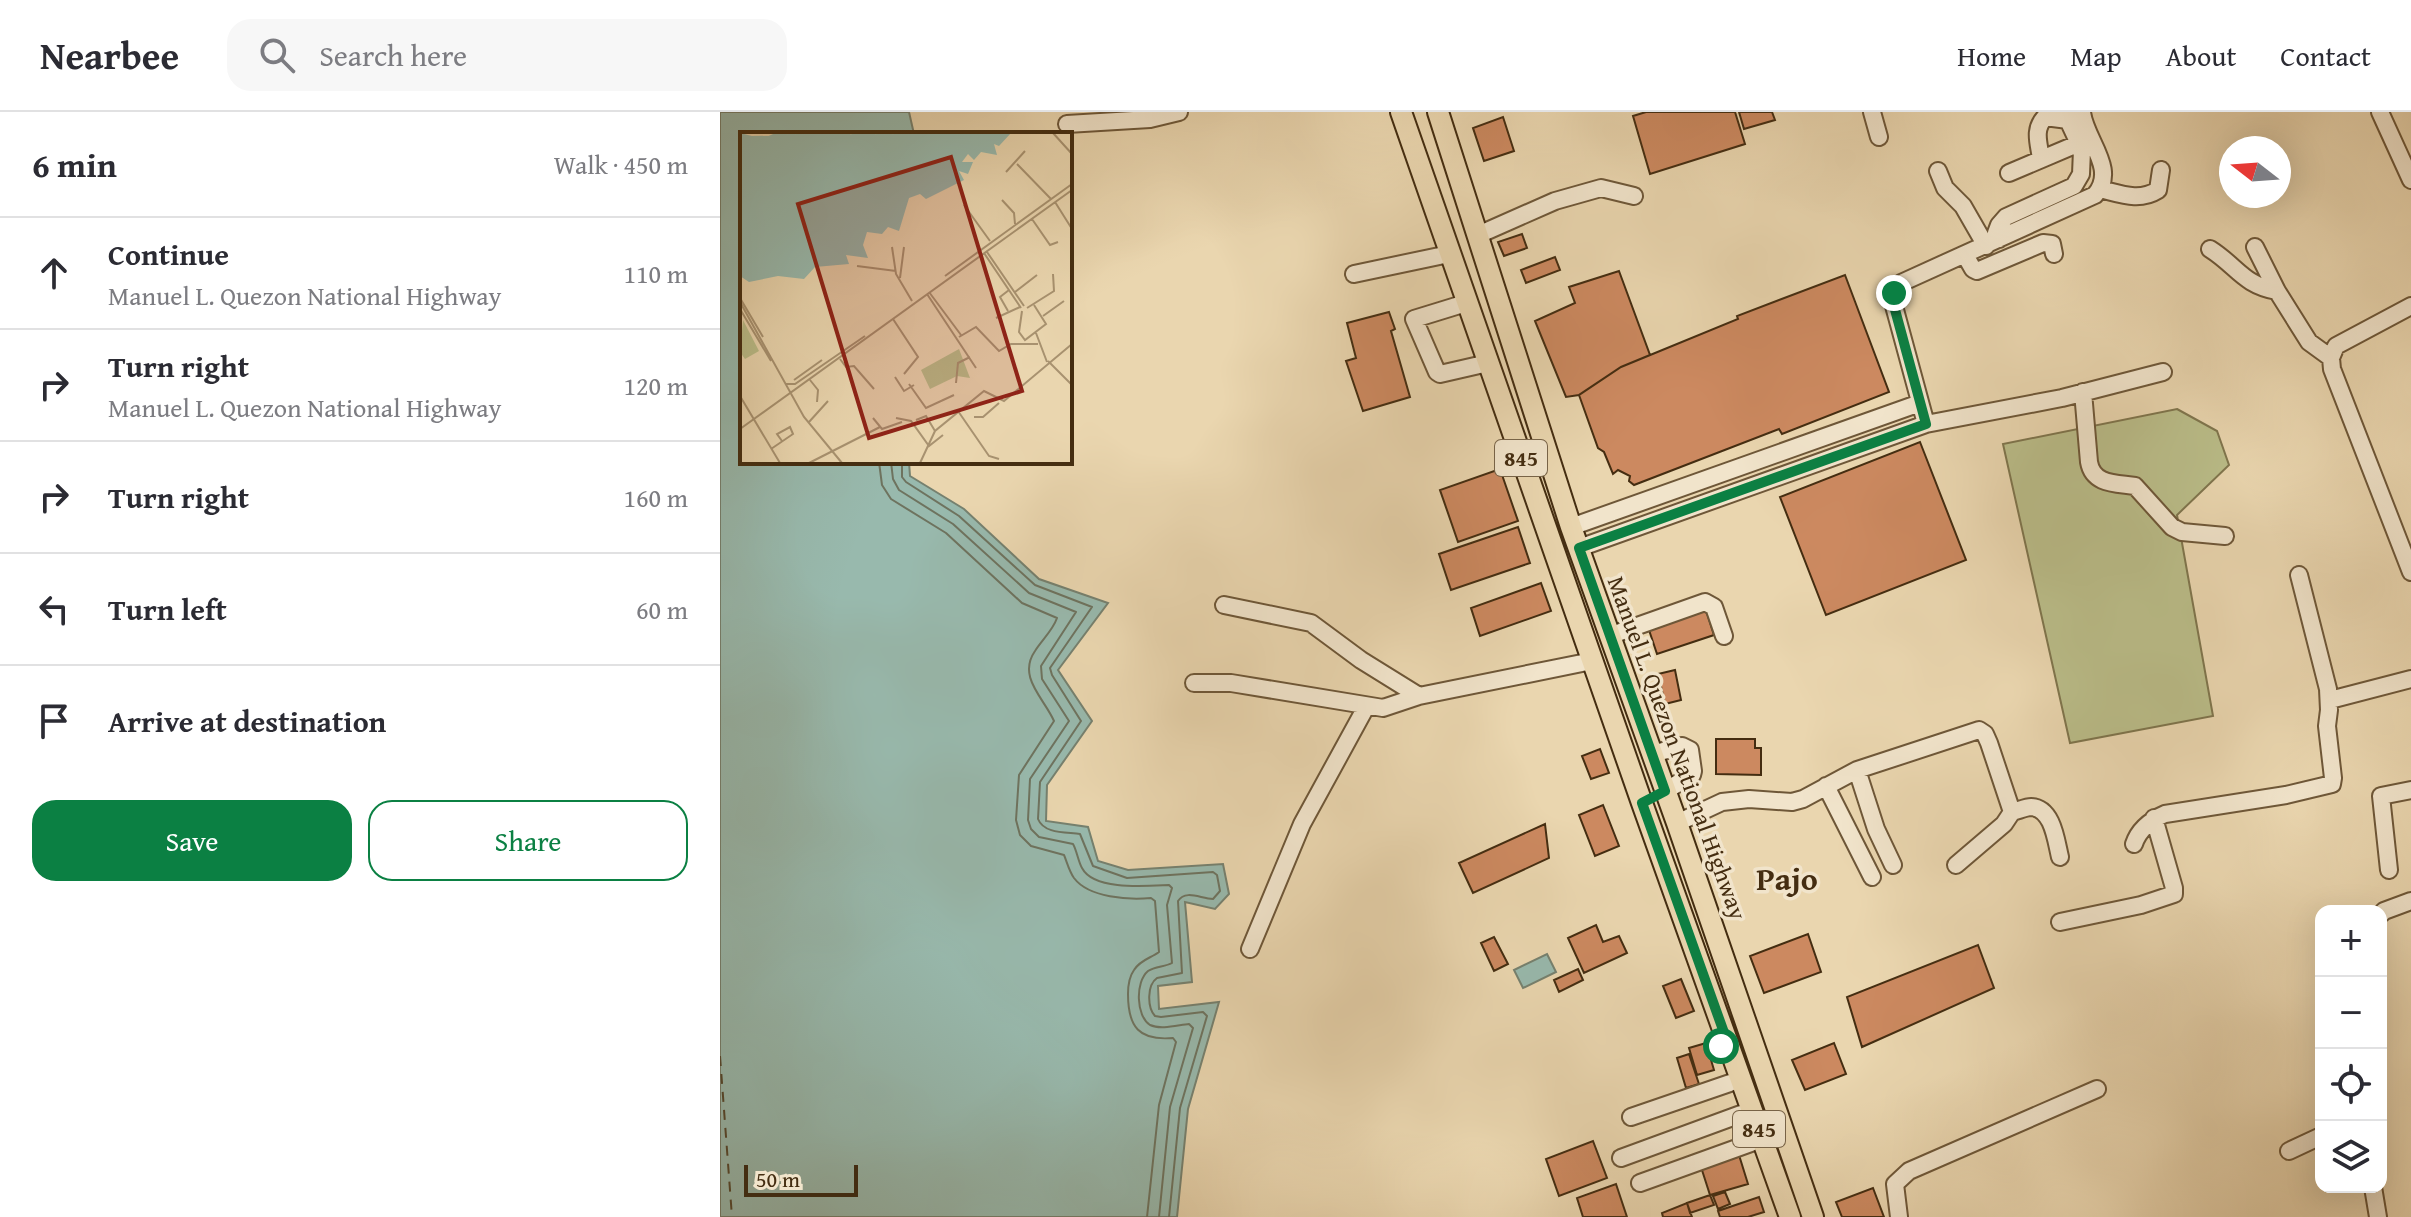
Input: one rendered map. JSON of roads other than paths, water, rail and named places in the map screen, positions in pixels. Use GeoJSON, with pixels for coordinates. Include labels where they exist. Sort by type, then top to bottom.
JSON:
{"type":"FeatureCollection","features":[{"type":"Feature","properties":{"kind":"main road","name":"Manuel L. Quezon National Highway"},"geometry":{"type":"LineString","coordinates":[[1401,112],[1790,1217]]}},
{"type":"Feature","properties":{"kind":"main road","name":"Manuel L. Quezon National Highway"},"geometry":{"type":"LineString","coordinates":[[1438,112],[1571,527],[1813,1217]]}},
{"type":"Feature","properties":{"kind":"main road"},"geometry":{"type":"LineString","coordinates":[[1642,803],[1665,791]]}},
{"type":"Feature","properties":{"kind":"main road"},"geometry":{"type":"LineString","coordinates":[[1727,1041],[1721,1046],[1720,1054],[1777,1217]]}},
{"type":"Feature","properties":{"kind":"street"},"geometry":{"type":"LineString","coordinates":[[1067,124],[1150,119],[1179,112]]}},
{"type":"Feature","properties":{"kind":"street"},"geometry":{"type":"LineString","coordinates":[[1872,112],[1879,137]]}},
{"type":"Feature","properties":{"kind":"street"},"geometry":{"type":"LineString","coordinates":[[2380,112],[2411,180]]}},
{"type":"Feature","properties":{"kind":"street"},"geometry":{"type":"LineString","coordinates":[[1926,424],[1894,306],[1894,293],[1901,283],[2095,195],[2100,189],[2104,174],[2085,141],[2083,123],[2074,115],[2045,117],[2038,124],[2036,133],[2041,159]]}},
{"type":"Feature","properties":{"kind":"street"},"geometry":{"type":"LineString","coordinates":[[2009,173],[2085,141]]}},
{"type":"Feature","properties":{"kind":"street"},"geometry":{"type":"LineString","coordinates":[[1992,242],[2006,217],[2074,186],[2081,174],[2085,141]]}},
{"type":"Feature","properties":{"kind":"street"},"geometry":{"type":"LineString","coordinates":[[2100,189],[2135,198],[2149,196],[2158,190],[2161,170]]}},
{"type":"Feature","properties":{"kind":"street"},"geometry":{"type":"LineString","coordinates":[[1938,171],[1945,188],[1992,242]]}},
{"type":"Feature","properties":{"kind":"street"},"geometry":{"type":"LineString","coordinates":[[1478,235],[1555,201],[1601,188],[1634,196]]}},
{"type":"Feature","properties":{"kind":"street"},"geometry":{"type":"LineString","coordinates":[[1965,255],[1977,271],[2043,243],[2052,244],[2054,254]]}},
{"type":"Feature","properties":{"kind":"street"},"geometry":{"type":"LineString","coordinates":[[2255,247],[2277,291],[2309,342],[2331,358]]}},
{"type":"Feature","properties":{"kind":"street"},"geometry":{"type":"LineString","coordinates":[[2210,249],[2227,260],[2249,282],[2277,291]]}},
{"type":"Feature","properties":{"kind":"street"},"geometry":{"type":"LineString","coordinates":[[1354,274],[1449,254]]}},
{"type":"Feature","properties":{"kind":"street"},"geometry":{"type":"LineString","coordinates":[[1466,303],[1414,319],[1440,374],[1488,363]]}},
{"type":"Feature","properties":{"kind":"street"},"geometry":{"type":"LineString","coordinates":[[2411,306],[2336,346],[2331,358],[2332,369],[2411,572]]}},
{"type":"Feature","properties":{"kind":"street"},"geometry":{"type":"LineString","coordinates":[[1579,548],[1926,424],[2163,372]]}},
{"type":"Feature","properties":{"kind":"street"},"geometry":{"type":"LineString","coordinates":[[2083,392],[2090,471],[2095,477],[2101,481],[2135,486],[2167,523],[2182,532],[2225,536]]}},
{"type":"Feature","properties":{"kind":"street"},"geometry":{"type":"LineString","coordinates":[[1571,527],[1920,403]]}},
{"type":"Feature","properties":{"kind":"street"},"geometry":{"type":"LineString","coordinates":[[1662,495],[1670,515]]}},
{"type":"Feature","properties":{"kind":"street"},"geometry":{"type":"LineString","coordinates":[[2134,844],[2137,836],[2154,818],[2165,814],[2286,795],[2332,784],[2327,726],[2330,700],[2299,575]]}},
{"type":"Feature","properties":{"kind":"street"},"geometry":{"type":"LineString","coordinates":[[1609,636],[1705,602],[1714,607],[1724,636]]}},
{"type":"Feature","properties":{"kind":"street"},"geometry":{"type":"LineString","coordinates":[[1224,605],[1311,623],[1361,660],[1419,696]]}},
{"type":"Feature","properties":{"kind":"street"},"geometry":{"type":"LineString","coordinates":[[1194,683],[1231,683],[1383,708],[1419,696],[1592,661]]}},
{"type":"Feature","properties":{"kind":"street"},"geometry":{"type":"LineString","coordinates":[[2330,700],[2411,679]]}},
{"type":"Feature","properties":{"kind":"street"},"geometry":{"type":"LineString","coordinates":[[1250,949],[1302,824],[1366,707]]}},
{"type":"Feature","properties":{"kind":"street"},"geometry":{"type":"LineString","coordinates":[[1677,823],[1722,802],[1749,799],[1792,802],[1803,799],[1857,770],[1979,730],[1989,743],[2012,812]]}},
{"type":"Feature","properties":{"kind":"street"},"geometry":{"type":"LineString","coordinates":[[1652,754],[1682,746],[1690,750],[1692,775],[1665,791]]}},
{"type":"Feature","properties":{"kind":"street"},"geometry":{"type":"LineString","coordinates":[[1857,770],[1876,829],[1893,865]]}},
{"type":"Feature","properties":{"kind":"street"},"geometry":{"type":"LineString","coordinates":[[1826,786],[1872,877]]}},
{"type":"Feature","properties":{"kind":"street"},"geometry":{"type":"LineString","coordinates":[[2389,870],[2381,796],[2411,790]]}},
{"type":"Feature","properties":{"kind":"street"},"geometry":{"type":"LineString","coordinates":[[1956,865],[2004,824],[2012,812],[2032,807],[2048,817],[2060,857]]}},
{"type":"Feature","properties":{"kind":"street"},"geometry":{"type":"LineString","coordinates":[[2060,922],[2141,905],[2174,894],[2154,818]]}},
{"type":"Feature","properties":{"kind":"street"},"geometry":{"type":"LineString","coordinates":[[2387,910],[2411,901]]}},
{"type":"Feature","properties":{"kind":"street"},"geometry":{"type":"LineString","coordinates":[[1631,1117],[1730,1083]]}},
{"type":"Feature","properties":{"kind":"street"},"geometry":{"type":"LineString","coordinates":[[1899,1217],[1895,1184],[1909,1171],[2097,1089]]}},
{"type":"Feature","properties":{"kind":"street"},"geometry":{"type":"LineString","coordinates":[[1621,1158],[1741,1114]]}},
{"type":"Feature","properties":{"kind":"street"},"geometry":{"type":"LineString","coordinates":[[2289,1151],[2315,1139]]}},
{"type":"Feature","properties":{"kind":"street"},"geometry":{"type":"LineString","coordinates":[[1640,1183],[1751,1143]]}},
{"type":"Feature","properties":{"kind":"street"},"geometry":{"type":"LineString","coordinates":[[2374,1193],[2378,1217]]}},
{"type":"Feature","properties":{"kind":"water"},"geometry":{"type":"Polygon","coordinates":[[[720,112],[909,112],[914,132],[740,132],[740,464],[909,464],[910,476],[964,509],[1039,579],[1108,603],[1058,670],[1092,721],[1047,785],[1046,821],[1088,827],[1098,861],[1128,870],[1223,864],[1229,894],[1215,909],[1185,902],[1192,982],[1158,986],[1159,1009],[1219,1002],[1188,1109],[1177,1217],[720,1217],[720,112]]]}},
{"type":"Feature","properties":{"kind":"water"},"geometry":{"type":"Polygon","coordinates":[[[1547,954],[1556,972],[1523,988],[1514,970],[1547,954]]]}},
{"type":"Feature","properties":{"kind":"district","name":"Pajo"},"geometry":{"type":"Point","coordinates":[1787,879]}}]}
